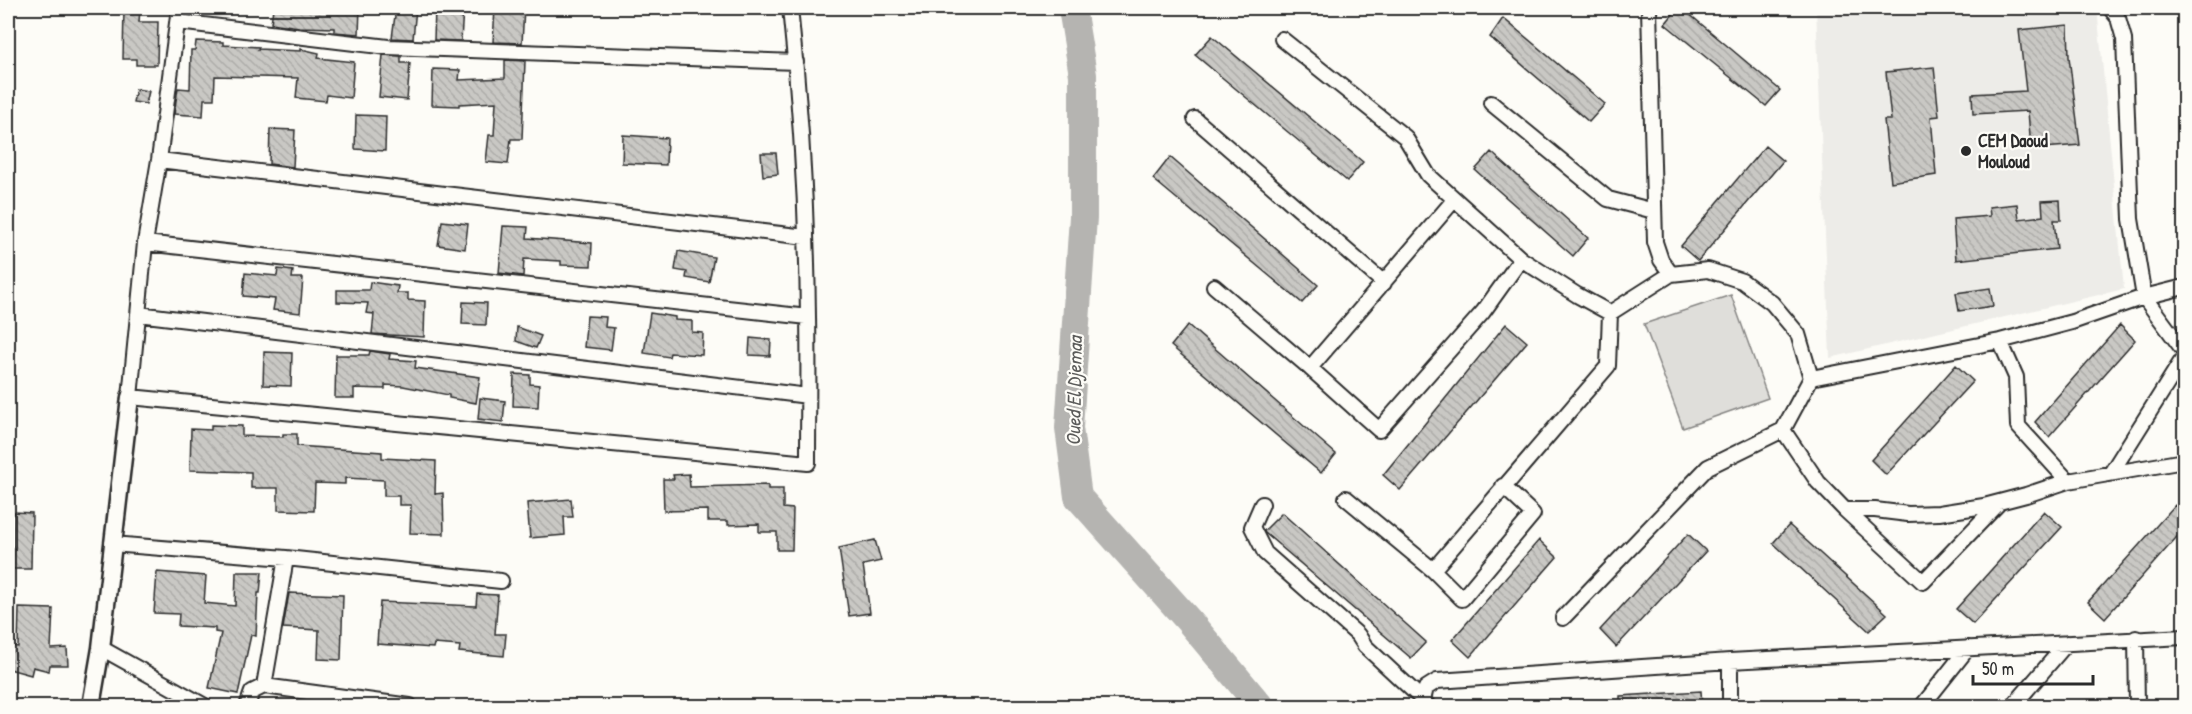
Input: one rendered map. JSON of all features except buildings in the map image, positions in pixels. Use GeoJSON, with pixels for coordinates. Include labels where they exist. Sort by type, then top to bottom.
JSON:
{"type":"FeatureCollection","features":[{"type":"Feature","properties":{"kind":"street"},"geometry":{"type":"LineString","coordinates":[[130,397],[808,464],[806,237],[796,62],[790,8]]}},
{"type":"Feature","properties":{"kind":"street"},"geometry":{"type":"LineString","coordinates":[[1649,8],[1655,242],[1660,260],[1671,274]]}},
{"type":"Feature","properties":{"kind":"street"},"geometry":{"type":"LineString","coordinates":[[2110,8],[2118,18],[2124,39],[2131,219],[2144,297],[2184,351]]}},
{"type":"Feature","properties":{"kind":"street"},"geometry":{"type":"LineString","coordinates":[[91,706],[101,648],[145,243],[159,160],[178,14],[388,47],[796,62]]}},
{"type":"Feature","properties":{"kind":"street"},"geometry":{"type":"LineString","coordinates":[[1282,39],[1405,137],[1428,175],[1521,259],[1610,313]]}},
{"type":"Feature","properties":{"kind":"street"},"geometry":{"type":"LineString","coordinates":[[1491,103],[1608,198],[1654,211]]}},
{"type":"Feature","properties":{"kind":"street"},"geometry":{"type":"LineString","coordinates":[[1195,118],[1384,283]]}},
{"type":"Feature","properties":{"kind":"street"},"geometry":{"type":"LineString","coordinates":[[159,160],[806,237]]}},
{"type":"Feature","properties":{"kind":"street"},"geometry":{"type":"LineString","coordinates":[[1310,368],[1454,200]]}},
{"type":"Feature","properties":{"kind":"street"},"geometry":{"type":"LineString","coordinates":[[145,243],[808,317]]}},
{"type":"Feature","properties":{"kind":"street"},"geometry":{"type":"LineString","coordinates":[[1214,286],[1379,430],[1483,312],[1521,259]]}},
{"type":"Feature","properties":{"kind":"street"},"geometry":{"type":"LineString","coordinates":[[1563,618],[1708,467],[1783,430],[1811,378],[1798,334],[1772,303],[1742,281],[1708,270],[1671,274],[1610,313]]}},
{"type":"Feature","properties":{"kind":"street"},"geometry":{"type":"LineString","coordinates":[[1811,378],[2000,341],[2072,322],[2144,297],[2184,287]]}},
{"type":"Feature","properties":{"kind":"street"},"geometry":{"type":"LineString","coordinates":[[1433,570],[1608,366],[1610,313]]}},
{"type":"Feature","properties":{"kind":"street"},"geometry":{"type":"LineString","coordinates":[[138,315],[808,396]]}},
{"type":"Feature","properties":{"kind":"street"},"geometry":{"type":"LineString","coordinates":[[2000,341],[2016,377],[2018,426],[2068,481]]}},
{"type":"Feature","properties":{"kind":"street"},"geometry":{"type":"LineString","coordinates":[[2111,473],[2184,357]]}},
{"type":"Feature","properties":{"kind":"street"},"geometry":{"type":"LineString","coordinates":[[1783,430],[1818,482],[1923,582],[2000,502]]}},
{"type":"Feature","properties":{"kind":"street"},"geometry":{"type":"LineString","coordinates":[[1845,510],[1875,510],[1908,514],[1939,513],[2000,502],[2068,481],[2184,461]]}},
{"type":"Feature","properties":{"kind":"street"},"geometry":{"type":"LineString","coordinates":[[1346,498],[1433,570],[1462,599],[1533,514],[1503,486]]}},
{"type":"Feature","properties":{"kind":"street"},"geometry":{"type":"LineString","coordinates":[[1262,504],[1252,527],[1265,553],[1358,635],[1365,646],[1426,703]]}},
{"type":"Feature","properties":{"kind":"street"},"geometry":{"type":"LineString","coordinates":[[112,544],[286,558],[501,581]]}},
{"type":"Feature","properties":{"kind":"street"},"geometry":{"type":"LineString","coordinates":[[264,686],[286,558]]}},
{"type":"Feature","properties":{"kind":"street"},"geometry":{"type":"LineString","coordinates":[[1426,703],[1426,688],[1437,681],[1730,661],[2184,636]]}},
{"type":"Feature","properties":{"kind":"street"},"geometry":{"type":"LineString","coordinates":[[2136,638],[2137,706]]}},
{"type":"Feature","properties":{"kind":"street"},"geometry":{"type":"LineString","coordinates":[[2013,706],[2067,643]]}},
{"type":"Feature","properties":{"kind":"street"},"geometry":{"type":"LineString","coordinates":[[101,648],[205,706]]}},
{"type":"Feature","properties":{"kind":"street"},"geometry":{"type":"LineString","coordinates":[[1922,706],[1968,648]]}},
{"type":"Feature","properties":{"kind":"street"},"geometry":{"type":"LineString","coordinates":[[1730,661],[1731,706]]}},
{"type":"Feature","properties":{"kind":"street"},"geometry":{"type":"LineString","coordinates":[[247,706],[252,693],[264,686],[404,706]]}},
{"type":"Feature","properties":{"kind":"shaded area","name":"CEM Daoud Mouloud"},"geometry":{"type":"Polygon","coordinates":[[[1816,8],[2018,8],[2019,12],[2060,8],[2097,8],[2124,289],[1830,358],[1816,8]]]}},
{"type":"Feature","properties":{"kind":"shaded area"},"geometry":{"type":"Polygon","coordinates":[[[1731,295],[1768,398],[1683,428],[1644,324],[1731,295]]]}},
{"type":"Feature","properties":{"kind":"waterway","name":"Oued El Djemaa"},"geometry":{"type":"LineString","coordinates":[[1072,8],[1083,75],[1083,217],[1069,428],[1078,497],[1189,621],[1260,706]]}},
{"type":"Feature","properties":{"kind":"place","name":"CEM Daoud Mouloud"},"geometry":{"type":"Point","coordinates":[1966,151]}}]}
